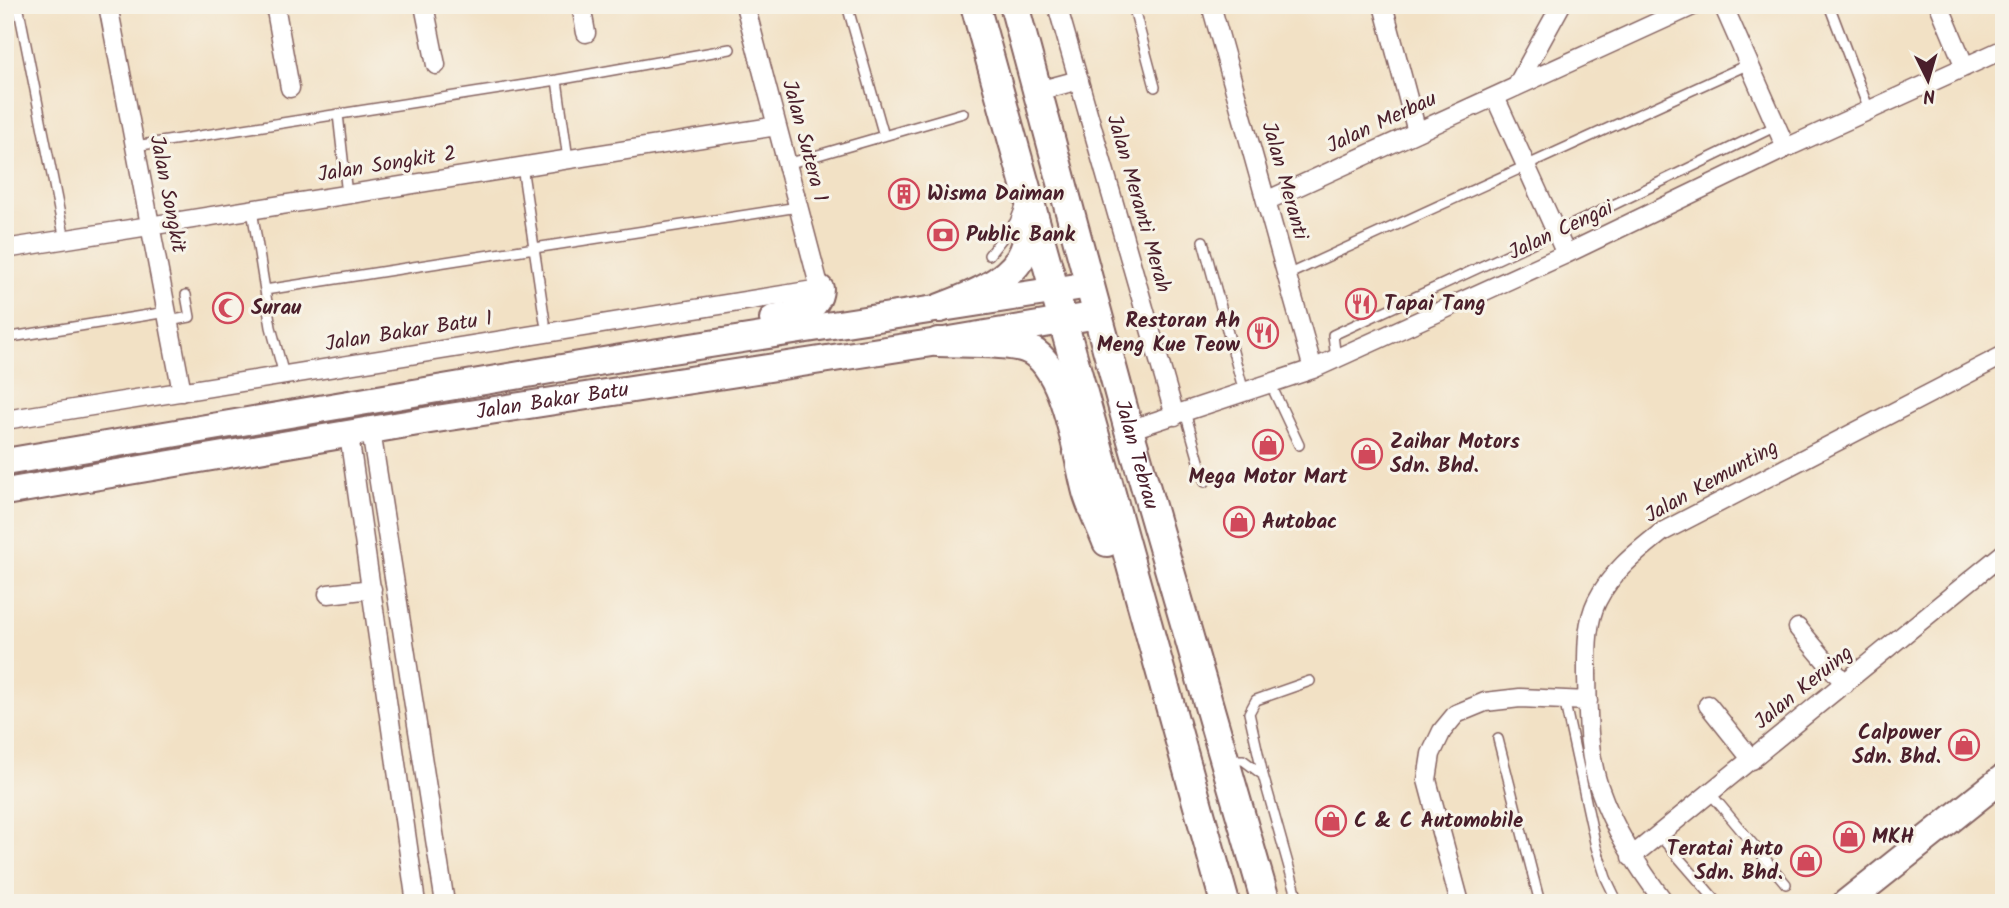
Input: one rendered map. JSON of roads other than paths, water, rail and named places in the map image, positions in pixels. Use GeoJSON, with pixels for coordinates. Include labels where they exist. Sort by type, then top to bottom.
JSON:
{"type":"FeatureCollection","features":[{"type":"Feature","properties":{"kind":"highway","name":"Jalan Tebrau"},"geometry":{"type":"LineString","coordinates":[[975,5],[1225,903]]}},
{"type":"Feature","properties":{"kind":"highway","name":"Jalan Tebrau"},"geometry":{"type":"LineString","coordinates":[[1014,5],[1129,430],[1266,903]]}},
{"type":"Feature","properties":{"kind":"highway"},"geometry":{"type":"LineString","coordinates":[[940,308],[1007,274],[1024,251],[1033,216]]}},
{"type":"Feature","properties":{"kind":"highway"},"geometry":{"type":"LineString","coordinates":[[938,342],[1024,348],[1042,360],[1055,378],[1063,397],[1093,507],[1113,555],[1146,620]]}},
{"type":"Feature","properties":{"kind":"main road","name":"Jalan Bakar Batu"},"geometry":{"type":"LineString","coordinates":[[5,461],[633,356],[1090,285]]}},
{"type":"Feature","properties":{"kind":"main road"},"geometry":{"type":"LineString","coordinates":[[727,341],[747,327],[804,312],[814,305],[820,289]]}},
{"type":"Feature","properties":{"kind":"main road","name":"Jalan Bakar Batu"},"geometry":{"type":"LineString","coordinates":[[5,492],[360,429],[938,342],[1098,315]]}},
{"type":"Feature","properties":{"kind":"main road"},"geometry":{"type":"LineString","coordinates":[[5,461],[112,449],[313,415],[350,417],[360,429],[373,410],[383,405],[534,379],[633,356]]}},
{"type":"Feature","properties":{"kind":"main road"},"geometry":{"type":"LineString","coordinates":[[1846,903],[2004,777]]}},
{"type":"Feature","properties":{"kind":"street","name":"Jalan Songkit"},"geometry":{"type":"LineString","coordinates":[[108,5],[182,392]]}},
{"type":"Feature","properties":{"kind":"street"},"geometry":{"type":"LineString","coordinates":[[275,5],[290,88]]}},
{"type":"Feature","properties":{"kind":"street"},"geometry":{"type":"LineString","coordinates":[[424,5],[436,65]]}},
{"type":"Feature","properties":{"kind":"street"},"geometry":{"type":"LineString","coordinates":[[581,5],[586,33]]}},
{"type":"Feature","properties":{"kind":"street","name":"Jalan Sutera 1"},"geometry":{"type":"LineString","coordinates":[[745,5],[820,289]]}},
{"type":"Feature","properties":{"kind":"street","name":"Jalan Meranti Merah"},"geometry":{"type":"LineString","coordinates":[[1057,5],[1180,414]]}},
{"type":"Feature","properties":{"kind":"street","name":"Jalan Meranti"},"geometry":{"type":"LineString","coordinates":[[1211,5],[1314,369]]}},
{"type":"Feature","properties":{"kind":"street"},"geometry":{"type":"LineString","coordinates":[[1383,5],[1417,132]]}},
{"type":"Feature","properties":{"kind":"street"},"geometry":{"type":"LineString","coordinates":[[1516,87],[1561,5]]}},
{"type":"Feature","properties":{"kind":"street","name":"Jalan Merbau"},"geometry":{"type":"LineString","coordinates":[[1266,201],[1695,5]]}},
{"type":"Feature","properties":{"kind":"street"},"geometry":{"type":"LineString","coordinates":[[1723,5],[1786,148]]}},
{"type":"Feature","properties":{"kind":"street"},"geometry":{"type":"LineString","coordinates":[[1939,5],[1965,67]]}},
{"type":"Feature","properties":{"kind":"street","name":"Jalan Cengai"},"geometry":{"type":"LineString","coordinates":[[1129,430],[1314,369],[2004,49]]}},
{"type":"Feature","properties":{"kind":"street"},"geometry":{"type":"LineString","coordinates":[[1038,91],[1079,80]]}},
{"type":"Feature","properties":{"kind":"street"},"geometry":{"type":"LineString","coordinates":[[1495,97],[1566,254]]}},
{"type":"Feature","properties":{"kind":"street","name":"Jalan Songkit 2"},"geometry":{"type":"LineString","coordinates":[[5,249],[777,126]]}},
{"type":"Feature","properties":{"kind":"street","name":"Jalan Bakar Batu 1"},"geometry":{"type":"LineString","coordinates":[[5,420],[820,289]]}},
{"type":"Feature","properties":{"kind":"street","name":"Jalan Kemunting"},"geometry":{"type":"LineString","coordinates":[[1665,903],[1631,857],[1599,786],[1592,753],[1588,701],[1590,628],[1596,603],[1621,565],[1662,532],[2004,355]]}},
{"type":"Feature","properties":{"kind":"street"},"geometry":{"type":"LineString","coordinates":[[360,429],[372,589],[416,903]]}},
{"type":"Feature","properties":{"kind":"street"},"geometry":{"type":"LineString","coordinates":[[360,429],[445,903]]}},
{"type":"Feature","properties":{"kind":"street","name":"Jalan Keruing"},"geometry":{"type":"LineString","coordinates":[[1631,857],[2004,553]]}},
{"type":"Feature","properties":{"kind":"street"},"geometry":{"type":"LineString","coordinates":[[328,594],[372,589]]}},
{"type":"Feature","properties":{"kind":"street"},"geometry":{"type":"LineString","coordinates":[[1798,628],[1845,684]]}},
{"type":"Feature","properties":{"kind":"street"},"geometry":{"type":"LineString","coordinates":[[1460,903],[1427,780],[1431,754],[1442,731],[1456,714],[1485,702],[1520,698],[1588,701]]}},
{"type":"Feature","properties":{"kind":"street"},"geometry":{"type":"LineString","coordinates":[[1708,705],[1752,760]]}},
{"type":"Feature","properties":{"kind":"lane"},"geometry":{"type":"LineString","coordinates":[[18,5],[65,240]]}},
{"type":"Feature","properties":{"kind":"lane"},"geometry":{"type":"LineString","coordinates":[[847,5],[884,136]]}},
{"type":"Feature","properties":{"kind":"lane"},"geometry":{"type":"LineString","coordinates":[[1133,5],[1155,87]]}},
{"type":"Feature","properties":{"kind":"lane"},"geometry":{"type":"LineString","coordinates":[[1829,5],[1870,110]]}},
{"type":"Feature","properties":{"kind":"lane"},"geometry":{"type":"LineString","coordinates":[[135,146],[557,80],[730,49]]}},
{"type":"Feature","properties":{"kind":"lane"},"geometry":{"type":"LineString","coordinates":[[1287,275],[1749,64]]}},
{"type":"Feature","properties":{"kind":"lane"},"geometry":{"type":"LineString","coordinates":[[557,80],[569,159]]}},
{"type":"Feature","properties":{"kind":"lane"},"geometry":{"type":"LineString","coordinates":[[787,164],[964,113]]}},
{"type":"Feature","properties":{"kind":"lane"},"geometry":{"type":"LineString","coordinates":[[338,114],[346,195]]}},
{"type":"Feature","properties":{"kind":"lane"},"geometry":{"type":"LineString","coordinates":[[1336,359],[1333,335],[1776,126]]}},
{"type":"Feature","properties":{"kind":"lane"},"geometry":{"type":"LineString","coordinates":[[522,166],[545,322]]}},
{"type":"Feature","properties":{"kind":"lane"},"geometry":{"type":"LineString","coordinates":[[989,255],[1015,222],[1025,189]]}},
{"type":"Feature","properties":{"kind":"lane"},"geometry":{"type":"LineString","coordinates":[[265,290],[798,207]]}},
{"type":"Feature","properties":{"kind":"lane"},"geometry":{"type":"LineString","coordinates":[[252,210],[271,327],[284,375]]}},
{"type":"Feature","properties":{"kind":"lane"},"geometry":{"type":"LineString","coordinates":[[1203,241],[1244,392]]}},
{"type":"Feature","properties":{"kind":"lane"},"geometry":{"type":"LineString","coordinates":[[5,338],[168,317],[190,317],[186,295]]}},
{"type":"Feature","properties":{"kind":"lane"},"geometry":{"type":"LineString","coordinates":[[1270,383],[1299,445]]}},
{"type":"Feature","properties":{"kind":"lane"},"geometry":{"type":"LineString","coordinates":[[1180,414],[1205,482]]}},
{"type":"Feature","properties":{"kind":"lane"},"geometry":{"type":"LineString","coordinates":[[1299,903],[1263,775],[1249,713],[1256,700],[1310,681]]}},
{"type":"Feature","properties":{"kind":"lane"},"geometry":{"type":"LineString","coordinates":[[1564,699],[1596,847],[1618,903]]}},
{"type":"Feature","properties":{"kind":"lane"},"geometry":{"type":"LineString","coordinates":[[1498,738],[1540,903]]}},
{"type":"Feature","properties":{"kind":"lane"},"geometry":{"type":"LineString","coordinates":[[1223,760],[1243,760],[1263,775]]}},
{"type":"Feature","properties":{"kind":"lane"},"geometry":{"type":"LineString","coordinates":[[1711,794],[1786,884]]}},
{"type":"Feature","properties":{"kind":"lane"},"geometry":{"type":"LineString","coordinates":[[1659,835],[1718,903]]}},
{"type":"Feature","properties":{"kind":"place","name":"Wisma Daiman"},"geometry":{"type":"Point","coordinates":[904,194]}},
{"type":"Feature","properties":{"kind":"place","name":"Public Bank"},"geometry":{"type":"Point","coordinates":[943,235]}},
{"type":"Feature","properties":{"kind":"place","name":"Tapai Tang"},"geometry":{"type":"Point","coordinates":[1361,304]}},
{"type":"Feature","properties":{"kind":"place","name":"Surau"},"geometry":{"type":"Point","coordinates":[228,308]}},
{"type":"Feature","properties":{"kind":"place","name":"Restoran Ah Meng Kue Teow"},"geometry":{"type":"Point","coordinates":[1263,333]}},
{"type":"Feature","properties":{"kind":"place","name":"Mega Motor Mart"},"geometry":{"type":"Point","coordinates":[1268,445]}},
{"type":"Feature","properties":{"kind":"place","name":"Zaihar Motors Sdn. Bhd."},"geometry":{"type":"Point","coordinates":[1367,454]}},
{"type":"Feature","properties":{"kind":"place","name":"Autobac"},"geometry":{"type":"Point","coordinates":[1239,522]}},
{"type":"Feature","properties":{"kind":"place","name":"Calpower Sdn. Bhd."},"geometry":{"type":"Point","coordinates":[1964,745]}},
{"type":"Feature","properties":{"kind":"place","name":"C & C Automobile"},"geometry":{"type":"Point","coordinates":[1331,821]}},
{"type":"Feature","properties":{"kind":"place","name":"MKH"},"geometry":{"type":"Point","coordinates":[1849,837]}},
{"type":"Feature","properties":{"kind":"place","name":"Teratai Auto Sdn. Bhd."},"geometry":{"type":"Point","coordinates":[1806,861]}}]}
